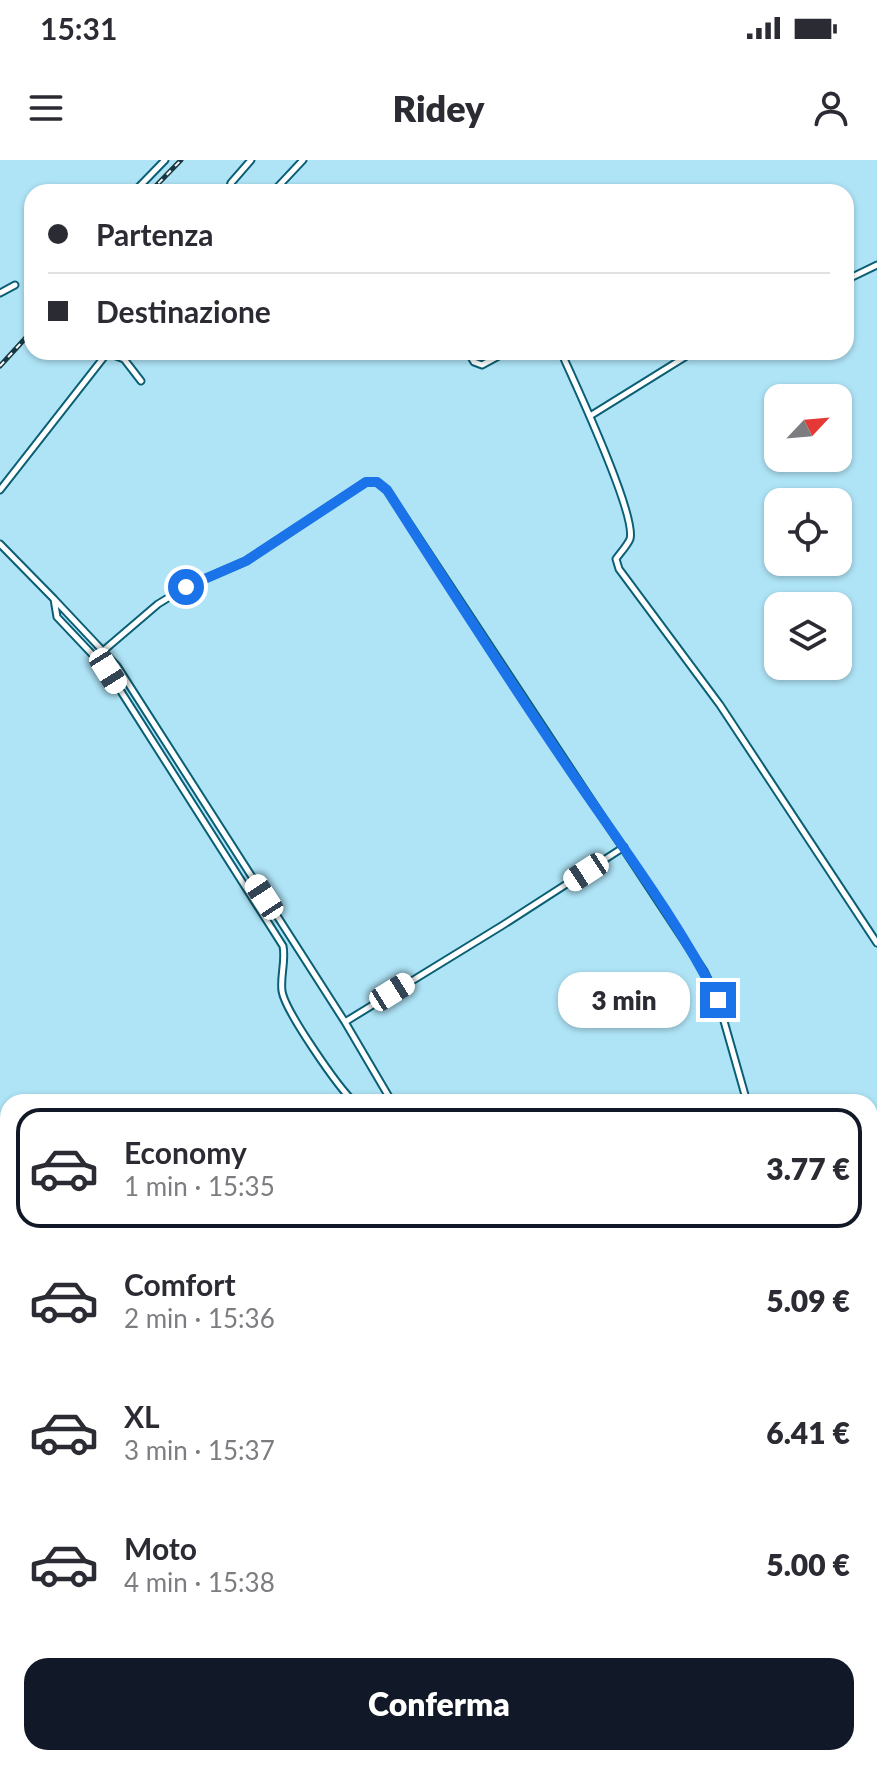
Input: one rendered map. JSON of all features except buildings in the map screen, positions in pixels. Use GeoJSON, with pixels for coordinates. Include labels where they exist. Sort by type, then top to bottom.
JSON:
{"type":"FeatureCollection","features":[{"type":"Feature","properties":{"kind":"street"},"geometry":{"type":"LineString","coordinates":[[142,184],[165,160]]}},
{"type":"Feature","properties":{"kind":"street"},"geometry":{"type":"LineString","coordinates":[[231,184],[251,160]]}},
{"type":"Feature","properties":{"kind":"street"},"geometry":{"type":"LineString","coordinates":[[280,184],[303,160]]}},
{"type":"Feature","properties":{"kind":"street"},"geometry":{"type":"LineString","coordinates":[[854,276],[877,265]]}},
{"type":"Feature","properties":{"kind":"street"},"geometry":{"type":"LineString","coordinates":[[0,293],[15,285]]}},
{"type":"Feature","properties":{"kind":"street"},"geometry":{"type":"LineString","coordinates":[[0,490],[102,360]]}},
{"type":"Feature","properties":{"kind":"street"},"geometry":{"type":"LineString","coordinates":[[125,360],[141,381]]}},
{"type":"Feature","properties":{"kind":"street"},"geometry":{"type":"LineString","coordinates":[[473,360],[482,365],[491,360]]}},
{"type":"Feature","properties":{"kind":"street"},"geometry":{"type":"LineString","coordinates":[[565,360],[608,461],[629,525],[629,540],[616,559],[619,569],[720,705],[877,943]]}},
{"type":"Feature","properties":{"kind":"street"},"geometry":{"type":"LineString","coordinates":[[590,416],[680,360]]}},
{"type":"Feature","properties":{"kind":"street"},"geometry":{"type":"LineString","coordinates":[[96,657],[158,604],[186,587],[246,561],[366,482],[377,482],[387,490],[684,940],[718,1000],[745,1094]]}},
{"type":"Feature","properties":{"kind":"street"},"geometry":{"type":"LineString","coordinates":[[0,544],[117,666],[345,1022],[387,1094]]}},
{"type":"Feature","properties":{"kind":"street"},"geometry":{"type":"LineString","coordinates":[[54,599],[57,617],[108,671],[283,946],[281,978],[284,999],[347,1094]]}},
{"type":"Feature","properties":{"kind":"street"},"geometry":{"type":"LineString","coordinates":[[345,1022],[624,847]]}},
{"type":"Feature","properties":{"kind":"railway"},"geometry":{"type":"LineString","coordinates":[[158,184],[181,160]]}},
{"type":"Feature","properties":{"kind":"railway"},"geometry":{"type":"LineString","coordinates":[[0,366],[24,340]]}},
{"type":"Feature","properties":{"kind":"route"},"geometry":{"type":"LineString","coordinates":[[186,587],[246,561],[366,482],[377,482],[387,490],[563,760],[624,847],[704,971],[718,1000]]}}]}
